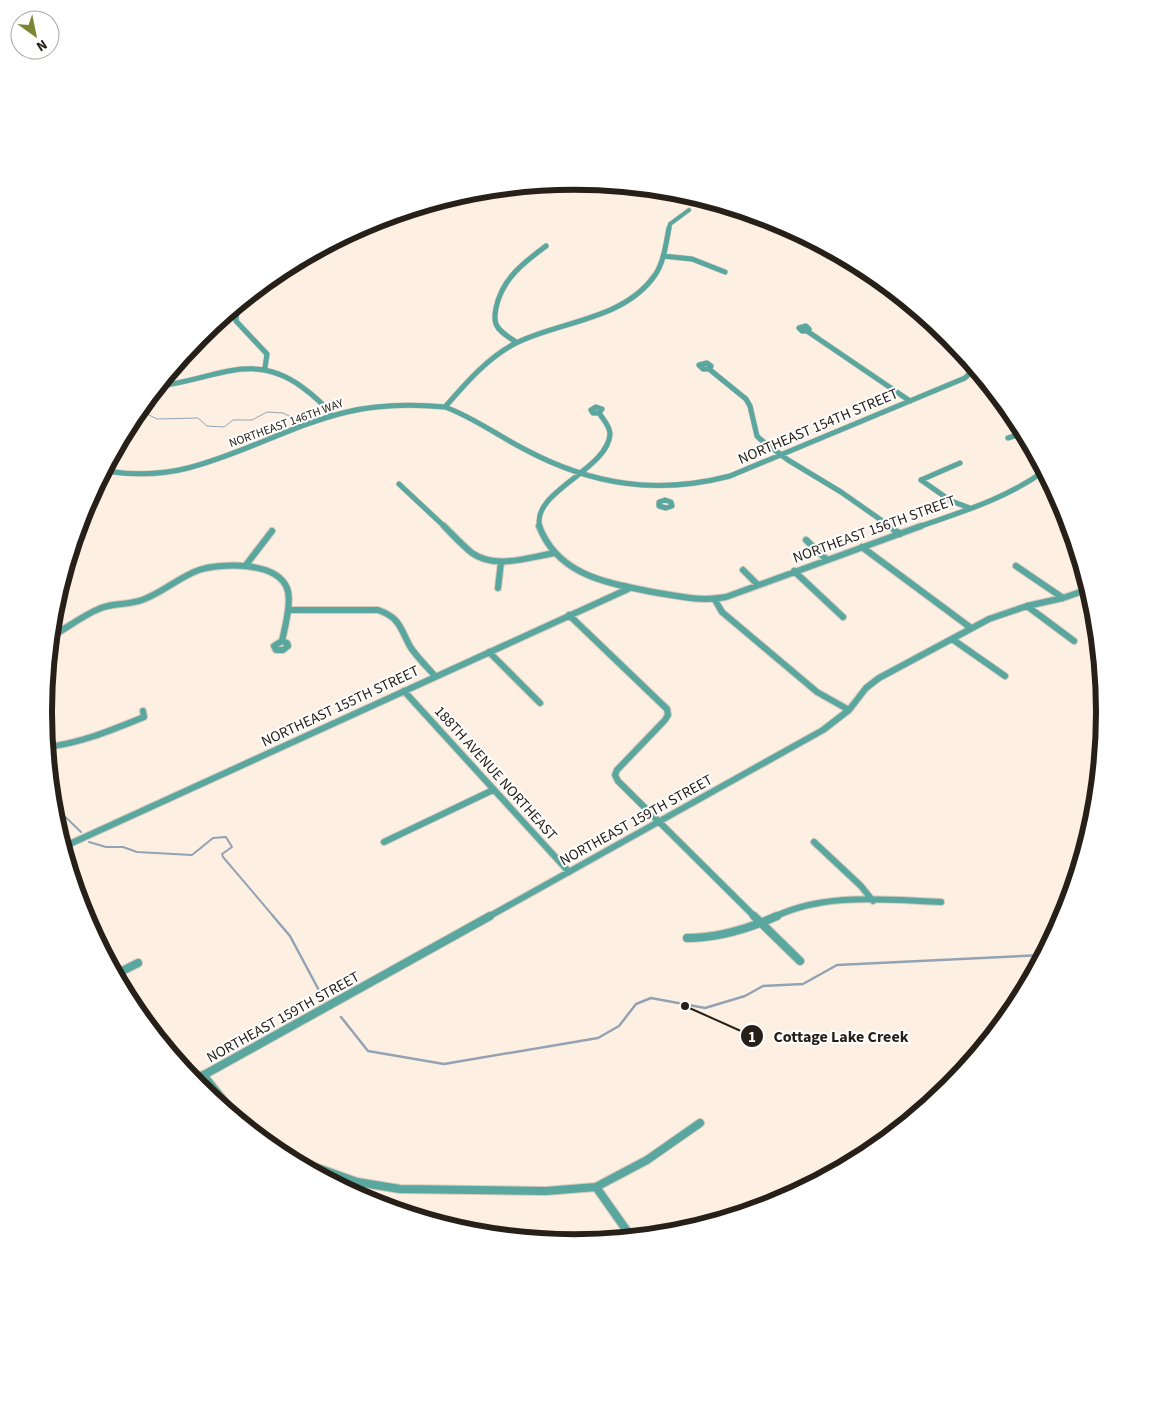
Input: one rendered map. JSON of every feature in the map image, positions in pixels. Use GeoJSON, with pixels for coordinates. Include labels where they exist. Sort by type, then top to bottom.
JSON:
{"type":"FeatureCollection","features":[{"type":"Feature","properties":{"kind":"street"},"geometry":{"type":"LineString","coordinates":[[445,407],[490,359],[516,342],[628,301],[638,295],[650,282],[663,256],[670,224],[689,210]]}},
{"type":"Feature","properties":{"kind":"street"},"geometry":{"type":"LineString","coordinates":[[516,342],[497,324],[494,317],[496,304],[509,277],[524,262],[546,246]]}},
{"type":"Feature","properties":{"kind":"street"},"geometry":{"type":"LineString","coordinates":[[663,256],[692,259],[725,272]]}},
{"type":"Feature","properties":{"kind":"street"},"geometry":{"type":"LineString","coordinates":[[236,315],[236,321],[267,354],[265,368]]}},
{"type":"Feature","properties":{"kind":"street"},"geometry":{"type":"LineString","coordinates":[[807,331],[910,401]]}},
{"type":"Feature","properties":{"kind":"street"},"geometry":{"type":"LineString","coordinates":[[168,385],[188,383],[231,370],[265,368],[280,371],[296,380],[332,416]]}},
{"type":"Feature","properties":{"kind":"street"},"geometry":{"type":"LineString","coordinates":[[709,369],[746,399],[750,406],[757,436],[780,455],[841,492],[900,534]]}},
{"type":"Feature","properties":{"kind":"street","name":"NORTHEAST 154TH STREET"},"geometry":{"type":"LineString","coordinates":[[579,474],[613,482],[663,488],[694,486],[711,482],[966,378],[971,373]]}},
{"type":"Feature","properties":{"kind":"street","name":"NORTHEAST 146TH WAY"},"geometry":{"type":"LineString","coordinates":[[111,472],[140,475],[189,468],[332,416],[377,406],[419,404],[445,407],[475,418],[540,458],[579,474]]}},
{"type":"Feature","properties":{"kind":"street"},"geometry":{"type":"LineString","coordinates":[[599,413],[608,426],[610,434],[602,451],[539,514],[538,522],[540,528],[555,554],[579,571],[628,588],[707,600]]}},
{"type":"Feature","properties":{"kind":"street"},"geometry":{"type":"LineString","coordinates":[[1008,438],[1017,435]]}},
{"type":"Feature","properties":{"kind":"street"},"geometry":{"type":"LineString","coordinates":[[960,463],[921,480],[951,501],[970,508]]}},
{"type":"Feature","properties":{"kind":"street","name":"NORTHEAST 156TH STREET"},"geometry":{"type":"LineString","coordinates":[[707,600],[714,600],[758,585],[1013,492],[1039,475]]}},
{"type":"Feature","properties":{"kind":"street"},"geometry":{"type":"LineString","coordinates":[[399,484],[473,553],[487,560],[501,562],[555,554]]}},
{"type":"Feature","properties":{"kind":"street"},"geometry":{"type":"LineString","coordinates":[[663,488],[665,500]]}},
{"type":"Feature","properties":{"kind":"street"},"geometry":{"type":"LineString","coordinates":[[246,566],[272,531]]}},
{"type":"Feature","properties":{"kind":"street"},"geometry":{"type":"LineString","coordinates":[[806,540],[827,560]]}},
{"type":"Feature","properties":{"kind":"street"},"geometry":{"type":"LineString","coordinates":[[862,547],[971,628]]}},
{"type":"Feature","properties":{"kind":"street"},"geometry":{"type":"LineString","coordinates":[[498,588],[501,562]]}},
{"type":"Feature","properties":{"kind":"street"},"geometry":{"type":"LineString","coordinates":[[59,632],[101,608],[146,598],[199,570],[228,566],[246,566],[264,570],[277,577],[283,583],[288,594],[288,610],[282,641]]}},
{"type":"Feature","properties":{"kind":"street"},"geometry":{"type":"LineString","coordinates":[[1016,566],[1063,598]]}},
{"type":"Feature","properties":{"kind":"street"},"geometry":{"type":"LineString","coordinates":[[743,570],[758,585]]}},
{"type":"Feature","properties":{"kind":"street"},"geometry":{"type":"LineString","coordinates":[[794,571],[843,617]]}},
{"type":"Feature","properties":{"kind":"street","name":"NORTHEAST 155TH STREET"},"geometry":{"type":"LineString","coordinates":[[69,844],[628,588]]}},
{"type":"Feature","properties":{"kind":"street","name":"NORTHEAST 159TH STREET"},"geometry":{"type":"LineString","coordinates":[[200,1077],[823,730],[849,710],[866,688],[879,678],[971,628],[1005,612],[1082,591]]}},
{"type":"Feature","properties":{"kind":"street"},"geometry":{"type":"LineString","coordinates":[[714,600],[722,612],[817,692],[849,710]]}},
{"type":"Feature","properties":{"kind":"street"},"geometry":{"type":"LineString","coordinates":[[1027,606],[1074,641]]}},
{"type":"Feature","properties":{"kind":"street"},"geometry":{"type":"LineString","coordinates":[[288,610],[378,610],[388,613],[398,621],[411,647],[435,676]]}},
{"type":"Feature","properties":{"kind":"street"},"geometry":{"type":"LineString","coordinates":[[568,616],[667,708],[668,715],[665,720],[617,770],[615,775],[618,781],[800,960]]}},
{"type":"Feature","properties":{"kind":"street"},"geometry":{"type":"LineString","coordinates":[[952,639],[1005,676]]}},
{"type":"Feature","properties":{"kind":"street"},"geometry":{"type":"LineString","coordinates":[[489,652],[540,703]]}},
{"type":"Feature","properties":{"kind":"street","name":"188TH AVENUE NORTHEAST"},"geometry":{"type":"LineString","coordinates":[[404,691],[569,872]]}},
{"type":"Feature","properties":{"kind":"street"},"geometry":{"type":"LineString","coordinates":[[54,746],[81,742],[107,732],[144,717],[144,711]]}},
{"type":"Feature","properties":{"kind":"street"},"geometry":{"type":"LineString","coordinates":[[384,842],[493,790]]}},
{"type":"Feature","properties":{"kind":"street"},"geometry":{"type":"LineString","coordinates":[[814,842],[861,886],[873,900]]}},
{"type":"Feature","properties":{"kind":"street"},"geometry":{"type":"LineString","coordinates":[[687,938],[708,939],[729,934],[786,911],[817,903],[873,900],[941,902]]}},
{"type":"Feature","properties":{"kind":"street"},"geometry":{"type":"LineString","coordinates":[[121,972],[138,963]]}},
{"type":"Feature","properties":{"kind":"street"},"geometry":{"type":"LineString","coordinates":[[203,1075],[219,1095]]}},
{"type":"Feature","properties":{"kind":"street"},"geometry":{"type":"LineString","coordinates":[[323,1170],[357,1182],[400,1189],[546,1191],[596,1187],[647,1160],[700,1123]]}},
{"type":"Feature","properties":{"kind":"street"},"geometry":{"type":"LineString","coordinates":[[596,1187],[627,1231]]}},
{"type":"Feature","properties":{"kind":"waterway"},"geometry":{"type":"LineString","coordinates":[[146,414],[157,419],[198,418],[207,426],[224,427],[233,420],[252,420],[267,412],[283,413],[299,421]]}},
{"type":"Feature","properties":{"kind":"waterway"},"geometry":{"type":"LineString","coordinates":[[63,815],[81,832]]}},
{"type":"Feature","properties":{"kind":"waterway"},"geometry":{"type":"LineString","coordinates":[[89,842],[106,847],[123,847],[137,852],[192,855],[213,838],[226,837],[232,847],[222,854],[223,857],[274,917]]}},
{"type":"Feature","properties":{"kind":"waterway"},"geometry":{"type":"LineString","coordinates":[[273,916],[290,936],[322,996]]}},
{"type":"Feature","properties":{"kind":"waterway"},"geometry":{"type":"LineString","coordinates":[[341,1017],[368,1051],[444,1064],[598,1038],[619,1026],[636,1004],[651,998],[705,1008],[745,996],[763,986],[803,984],[837,965],[1037,955]]}},
{"type":"Feature","properties":{"kind":"place","name":"Cottage Lake Creek"},"geometry":{"type":"Point","coordinates":[685,1006]}}]}
